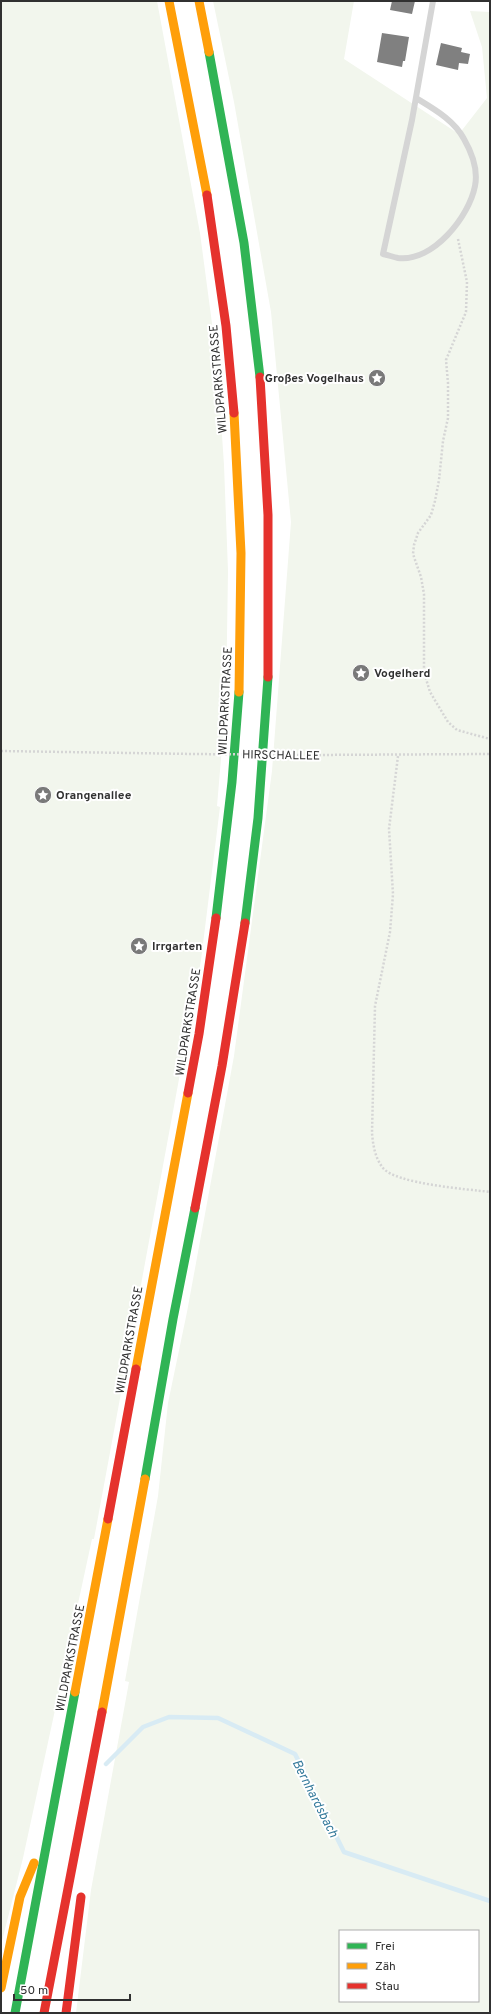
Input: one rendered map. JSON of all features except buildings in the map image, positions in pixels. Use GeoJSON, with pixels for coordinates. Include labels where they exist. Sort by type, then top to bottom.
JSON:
{"type":"FeatureCollection","features":[{"type":"Feature","properties":{"kind":"highway","name":"WILDPARKSTRASSE"},"geometry":{"type":"LineString","coordinates":[[15,2013],[199,1034],[227,836],[236,730],[241,630],[239,527],[235,426],[226,326],[204,182],[169,1]]}},
{"type":"Feature","properties":{"kind":"highway"},"geometry":{"type":"LineString","coordinates":[[44,2013],[137,1519],[173,1318],[211,1129],[243,942],[256,841],[263,769],[269,643],[268,504],[265,436],[255,327],[241,223],[199,1]]}},
{"type":"Feature","properties":{"kind":"highway"},"geometry":{"type":"LineString","coordinates":[[137,1519],[139,1565]]}},
{"type":"Feature","properties":{"kind":"highway"},"geometry":{"type":"LineString","coordinates":[[1,1988],[10,1955],[20,1897],[50,1827]]}},
{"type":"Feature","properties":{"kind":"highway"},"geometry":{"type":"LineString","coordinates":[[66,2013],[82,1890]]}},
{"type":"Feature","properties":{"kind":"lane"},"geometry":{"type":"LineString","coordinates":[[416,98],[442,114],[464,139],[476,172],[475,186],[467,210],[456,228],[425,252],[412,257],[399,258],[383,254],[416,98],[434,1]]}},
{"type":"Feature","properties":{"kind":"path"},"geometry":{"type":"LineString","coordinates":[[456,228],[467,282],[466,312],[446,360],[448,383],[448,418],[443,441],[435,501],[431,515],[418,533],[413,554],[421,577],[424,594],[424,672],[430,692],[444,717],[457,730],[490,740]]}},
{"type":"Feature","properties":{"kind":"path","name":"HIRSCHALLEE"},"geometry":{"type":"LineString","coordinates":[[1,751],[398,756],[490,754]]}},
{"type":"Feature","properties":{"kind":"path"},"geometry":{"type":"LineString","coordinates":[[398,756],[389,829],[393,894],[390,932],[384,954],[375,1006],[372,1133],[374,1146],[378,1161],[383,1169],[400,1179],[490,1192]]}},
{"type":"Feature","properties":{"kind":"shaded area"},"geometry":{"type":"Polygon","coordinates":[[[1,1],[157,1],[200,233],[217,361],[224,465],[228,571],[226,700],[217,806],[220,807],[201,960],[94,1539],[92,1539],[23,1858],[1,1945],[1,1]]]}},
{"type":"Feature","properties":{"kind":"shaded area"},"geometry":{"type":"Polygon","coordinates":[[[213,1],[354,1],[344,59],[459,134],[487,98],[482,47],[470,11],[490,12],[490,2013],[76,2013],[91,1890],[129,1682],[125,1681],[158,1496],[168,1403],[187,1312],[234,1056],[272,771],[291,522],[271,312],[234,102],[213,1]]]}},
{"type":"Feature","properties":{"kind":"waterway","name":"Bernhardsbach"},"geometry":{"type":"LineString","coordinates":[[106,1764],[143,1727],[169,1717],[218,1718],[295,1754],[344,1852],[490,1901]]}},
{"type":"Feature","properties":{"kind":"traffic: fast"},"geometry":{"type":"LineString","coordinates":[[209,52],[244,243],[260,377]]}},
{"type":"Feature","properties":{"kind":"traffic: fast"},"geometry":{"type":"LineString","coordinates":[[245,923],[258,818],[268,677]]}},
{"type":"Feature","properties":{"kind":"traffic: fast"},"geometry":{"type":"LineString","coordinates":[[216,918],[232,782],[239,692]]}},
{"type":"Feature","properties":{"kind":"traffic: fast"},"geometry":{"type":"LineString","coordinates":[[145,1479],[173,1319],[195,1208]]}},
{"type":"Feature","properties":{"kind":"traffic: fast"},"geometry":{"type":"LineString","coordinates":[[15,2013],[75,1692]]}},
{"type":"Feature","properties":{"kind":"traffic: slow"},"geometry":{"type":"LineString","coordinates":[[169,1],[207,195]]}},
{"type":"Feature","properties":{"kind":"traffic: slow"},"geometry":{"type":"LineString","coordinates":[[199,1],[209,52]]}},
{"type":"Feature","properties":{"kind":"traffic: slow"},"geometry":{"type":"LineString","coordinates":[[234,413],[241,553],[239,692]]}},
{"type":"Feature","properties":{"kind":"traffic: slow"},"geometry":{"type":"LineString","coordinates":[[136,1369],[188,1093]]}},
{"type":"Feature","properties":{"kind":"traffic: slow"},"geometry":{"type":"LineString","coordinates":[[102,1712],[145,1479]]}},
{"type":"Feature","properties":{"kind":"traffic: slow"},"geometry":{"type":"LineString","coordinates":[[75,1692],[108,1519]]}},
{"type":"Feature","properties":{"kind":"traffic: slow"},"geometry":{"type":"LineString","coordinates":[[1,1988],[20,1897],[34,1863]]}},
{"type":"Feature","properties":{"kind":"traffic: jam"},"geometry":{"type":"LineString","coordinates":[[207,195],[226,326],[234,413]]}},
{"type":"Feature","properties":{"kind":"traffic: jam"},"geometry":{"type":"LineString","coordinates":[[260,377],[268,515],[268,677]]}},
{"type":"Feature","properties":{"kind":"traffic: jam"},"geometry":{"type":"LineString","coordinates":[[188,1093],[199,1034],[216,918]]}},
{"type":"Feature","properties":{"kind":"traffic: jam"},"geometry":{"type":"LineString","coordinates":[[195,1208],[222,1066],[245,923]]}},
{"type":"Feature","properties":{"kind":"traffic: jam"},"geometry":{"type":"LineString","coordinates":[[108,1519],[136,1369]]}},
{"type":"Feature","properties":{"kind":"traffic: jam"},"geometry":{"type":"LineString","coordinates":[[44,2013],[102,1712]]}},
{"type":"Feature","properties":{"kind":"traffic: jam"},"geometry":{"type":"LineString","coordinates":[[66,2013],[81,1897]]}},
{"type":"Feature","properties":{"kind":"place","name":"Großes Vogelhaus"},"geometry":{"type":"Point","coordinates":[377,378]}},
{"type":"Feature","properties":{"kind":"place","name":"Vogelherd"},"geometry":{"type":"Point","coordinates":[361,673]}},
{"type":"Feature","properties":{"kind":"place","name":"Orangenallee"},"geometry":{"type":"Point","coordinates":[43,795]}},
{"type":"Feature","properties":{"kind":"place","name":"Irrgarten"},"geometry":{"type":"Point","coordinates":[139,946]}}]}
